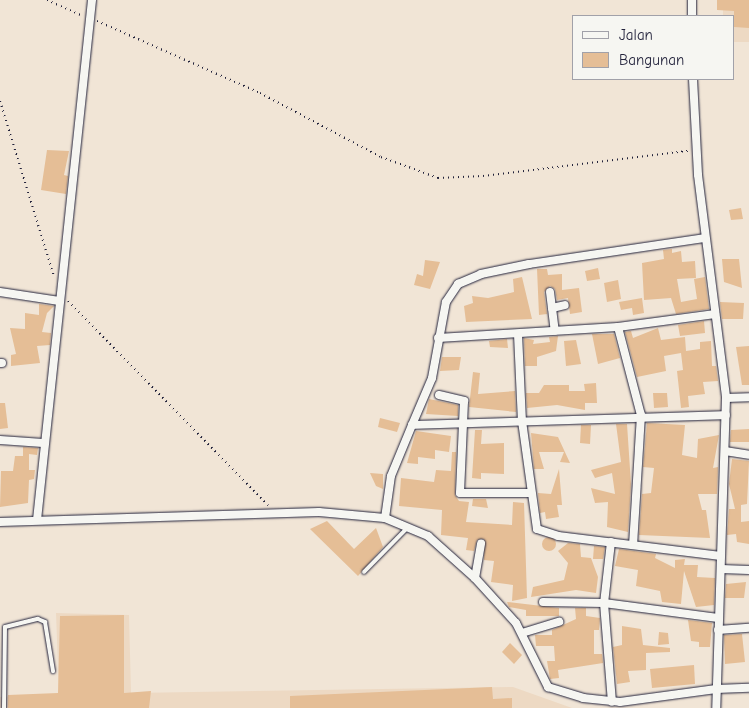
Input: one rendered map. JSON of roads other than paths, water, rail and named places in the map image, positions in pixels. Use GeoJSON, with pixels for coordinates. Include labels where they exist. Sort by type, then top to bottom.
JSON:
{"type":"FeatureCollection","features":[{"type":"Feature","properties":{"kind":"street"},"geometry":{"type":"LineString","coordinates":[[36,520],[92,0]]}},
{"type":"Feature","properties":{"kind":"street"},"geometry":{"type":"LineString","coordinates":[[692,0],[692,15]]}},
{"type":"Feature","properties":{"kind":"street"},"geometry":{"type":"LineString","coordinates":[[692,80],[696,150],[705,238],[726,398],[726,452],[718,618],[716,708]]}},
{"type":"Feature","properties":{"kind":"street"},"geometry":{"type":"LineString","coordinates":[[386,518],[391,476],[432,378],[438,338],[446,302],[451,291],[467,279],[547,260],[705,238]]}},
{"type":"Feature","properties":{"kind":"street"},"geometry":{"type":"LineString","coordinates":[[0,292],[59,297]]}},
{"type":"Feature","properties":{"kind":"street"},"geometry":{"type":"LineString","coordinates":[[550,292],[555,331]]}},
{"type":"Feature","properties":{"kind":"street"},"geometry":{"type":"LineString","coordinates":[[552,308],[565,306]]}},
{"type":"Feature","properties":{"kind":"street"},"geometry":{"type":"LineString","coordinates":[[438,338],[618,327],[715,314]]}},
{"type":"Feature","properties":{"kind":"street"},"geometry":{"type":"LineString","coordinates":[[618,327],[641,415],[633,545]]}},
{"type":"Feature","properties":{"kind":"street"},"geometry":{"type":"LineString","coordinates":[[518,334],[522,421],[530,493],[537,530],[550,535],[721,556]]}},
{"type":"Feature","properties":{"kind":"street"},"geometry":{"type":"LineString","coordinates":[[439,395],[462,398],[466,424],[460,493],[530,493]]}},
{"type":"Feature","properties":{"kind":"street"},"geometry":{"type":"LineString","coordinates":[[726,398],[749,398]]}},
{"type":"Feature","properties":{"kind":"street"},"geometry":{"type":"LineString","coordinates":[[412,425],[641,415],[726,415]]}},
{"type":"Feature","properties":{"kind":"street"},"geometry":{"type":"LineString","coordinates":[[0,440],[44,444]]}},
{"type":"Feature","properties":{"kind":"street"},"geometry":{"type":"LineString","coordinates":[[726,452],[749,455]]}},
{"type":"Feature","properties":{"kind":"street"},"geometry":{"type":"LineString","coordinates":[[0,522],[278,516],[319,512],[386,518],[410,526],[439,544],[475,578],[522,633],[539,675],[548,687],[570,695],[612,702],[716,689],[749,688]]}},
{"type":"Feature","properties":{"kind":"street"},"geometry":{"type":"LineString","coordinates":[[611,542],[604,603],[612,702]]}},
{"type":"Feature","properties":{"kind":"street"},"geometry":{"type":"LineString","coordinates":[[475,578],[481,544]]}},
{"type":"Feature","properties":{"kind":"street"},"geometry":{"type":"LineString","coordinates":[[721,569],[749,570]]}},
{"type":"Feature","properties":{"kind":"street"},"geometry":{"type":"LineString","coordinates":[[543,602],[604,603],[718,618]]}},
{"type":"Feature","properties":{"kind":"street"},"geometry":{"type":"LineString","coordinates":[[522,633],[559,622]]}},
{"type":"Feature","properties":{"kind":"street"},"geometry":{"type":"LineString","coordinates":[[718,630],[749,628]]}},
{"type":"Feature","properties":{"kind":"lane"},"geometry":{"type":"LineString","coordinates":[[364,572],[410,526]]}},
{"type":"Feature","properties":{"kind":"lane"},"geometry":{"type":"LineString","coordinates":[[4,708],[5,627],[38,620],[45,622],[53,671]]}}]}
